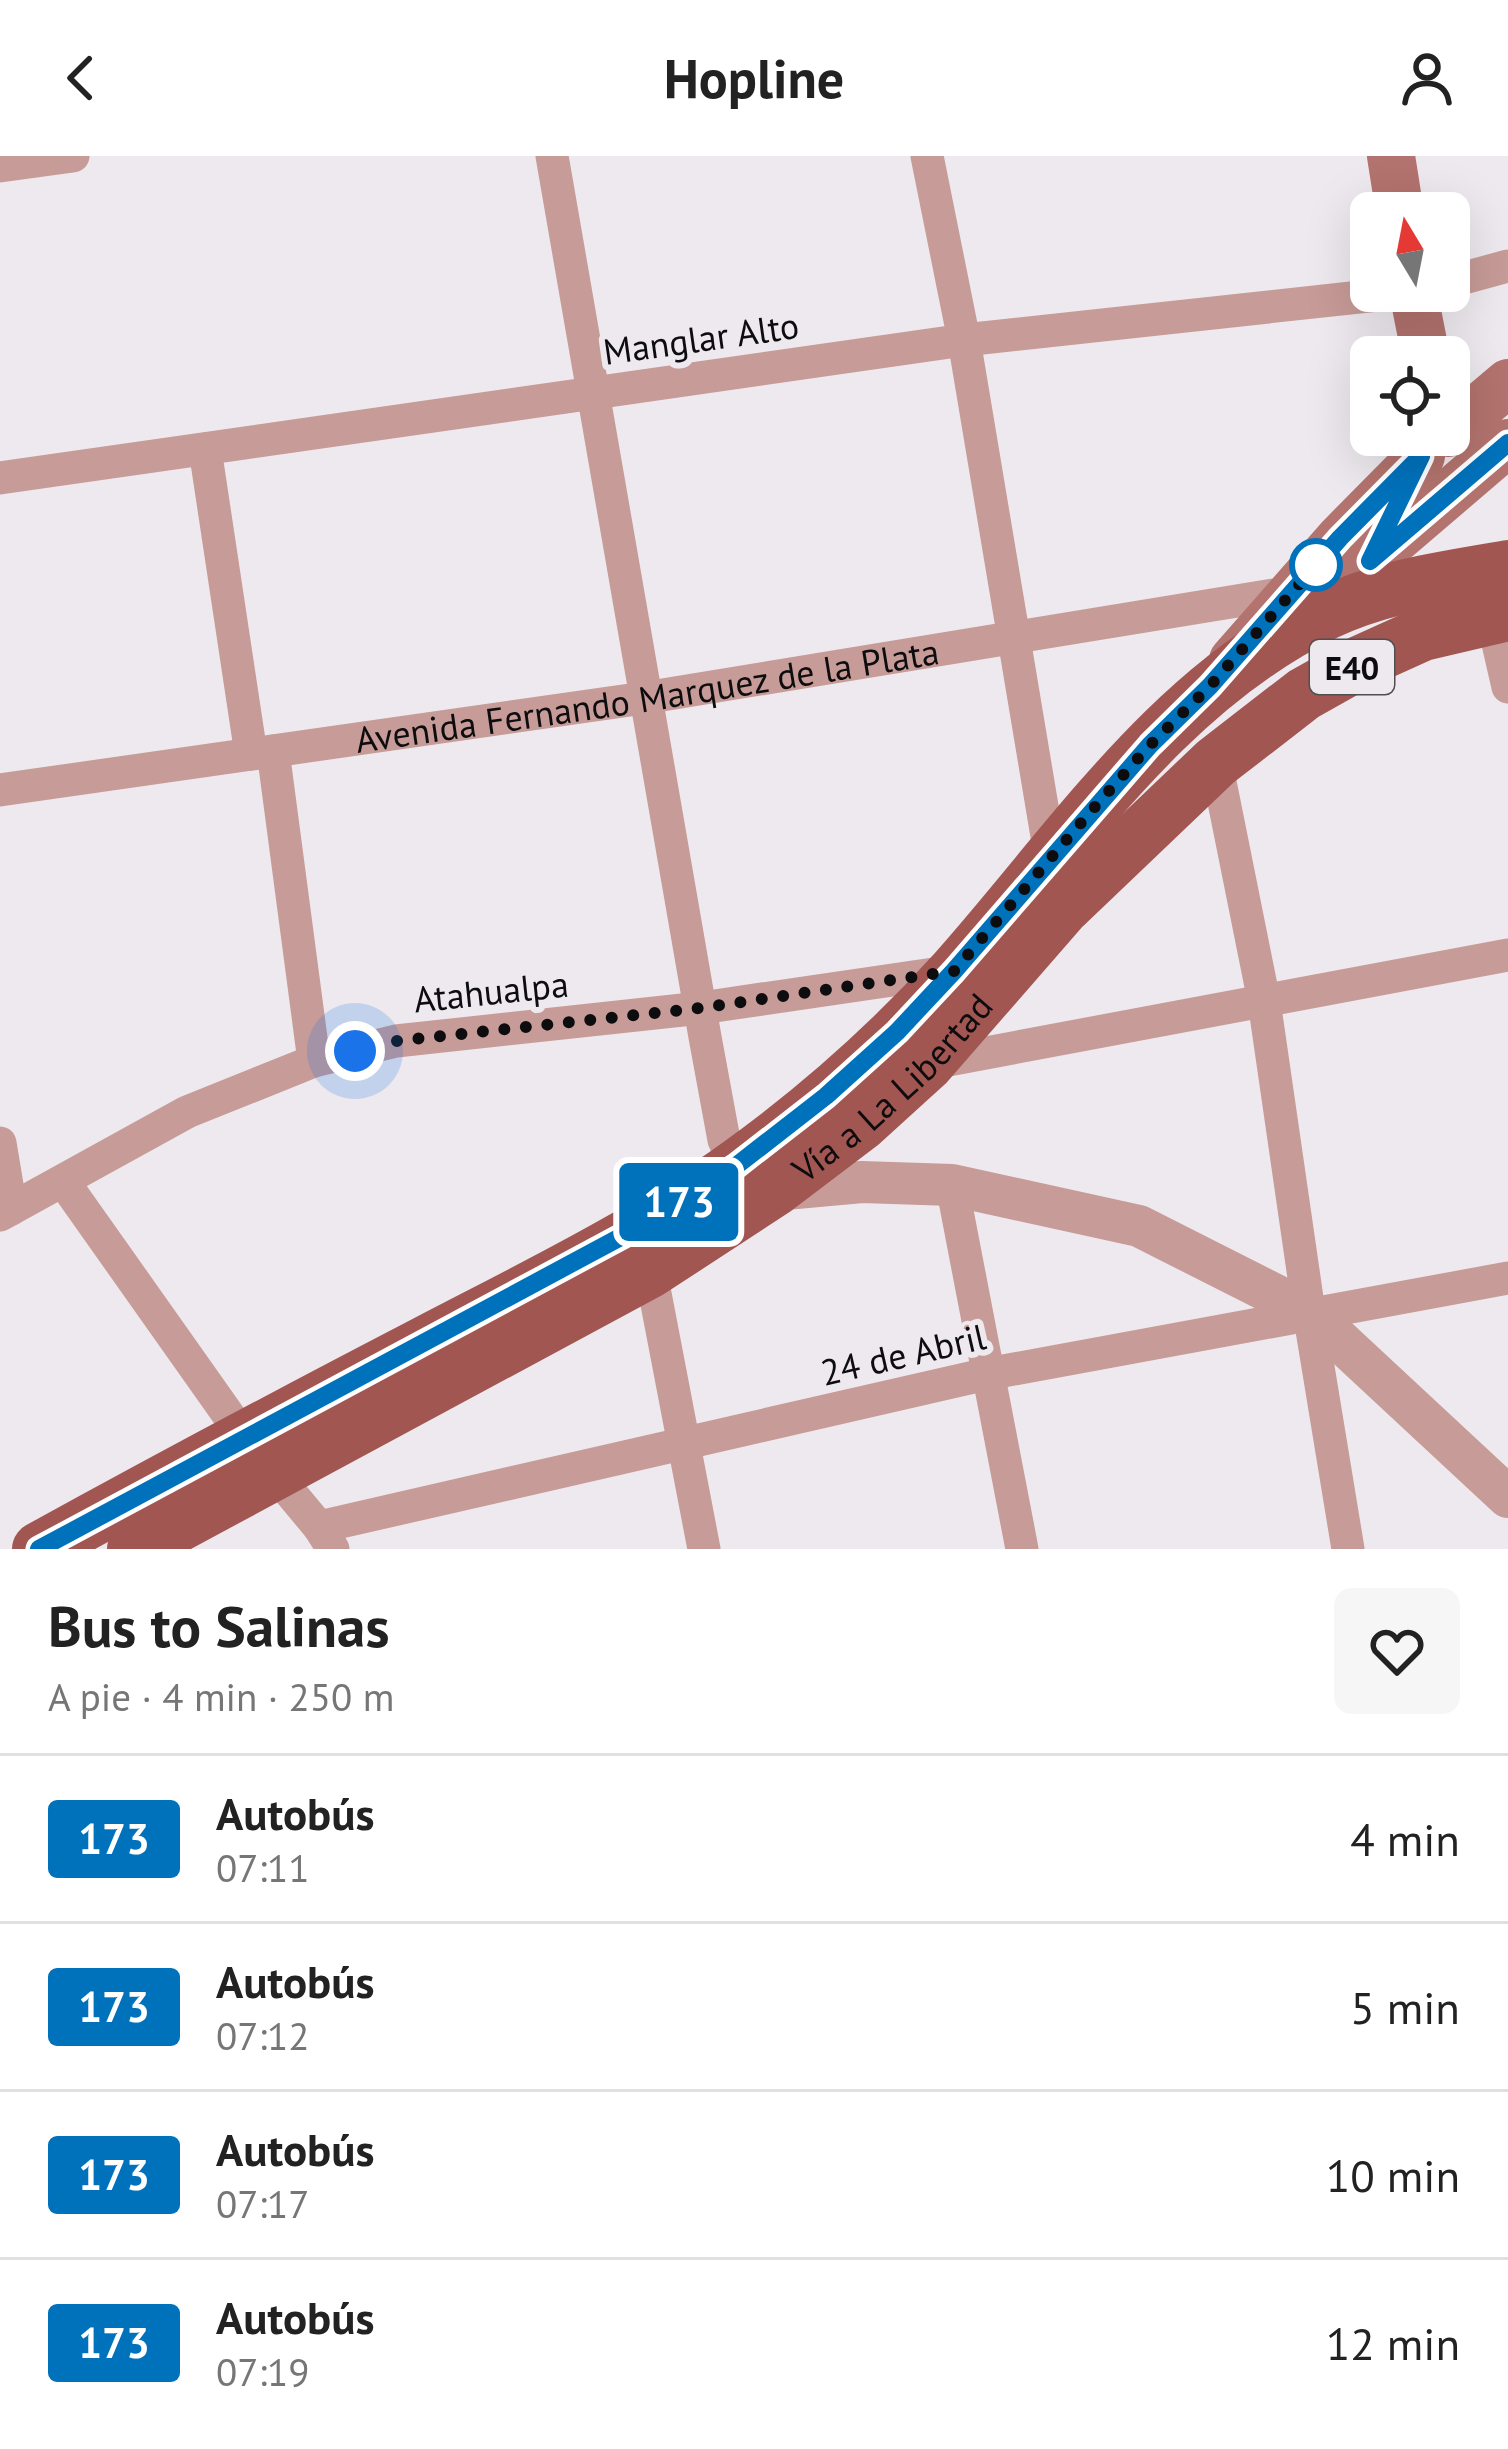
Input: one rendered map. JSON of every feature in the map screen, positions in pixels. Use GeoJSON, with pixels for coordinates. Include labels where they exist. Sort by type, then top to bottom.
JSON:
{"type":"FeatureCollection","features":[{"type":"Feature","properties":{"kind":"main road"},"geometry":{"type":"LineString","coordinates":[[1391,156],[1397,192]]}},
{"type":"Feature","properties":{"kind":"main road"},"geometry":{"type":"LineString","coordinates":[[1470,413],[1508,383]]}},
{"type":"Feature","properties":{"kind":"main road"},"geometry":{"type":"LineString","coordinates":[[1310,602],[1370,561],[1508,443]]}},
{"type":"Feature","properties":{"kind":"main road"},"geometry":{"type":"LineString","coordinates":[[1216,762],[1310,602],[1423,456]]}},
{"type":"Feature","properties":{"kind":"main road"},"geometry":{"type":"LineString","coordinates":[[1370,561],[1426,456]]}},
{"type":"Feature","properties":{"kind":"main road","name":"Avenida Fernando Marquez de la Plata"},"geometry":{"type":"LineString","coordinates":[[1210,686],[1310,602],[1411,586],[1503,599]]}},
{"type":"Feature","properties":{"kind":"main road","name":"E40"},"geometry":{"type":"LineString","coordinates":[[1216,762],[1304,694],[1360,662],[1503,599]]}},
{"type":"Feature","properties":{"kind":"main road","name":"Vía a La Libertad"},"geometry":{"type":"LineString","coordinates":[[134,1549],[260,1456],[550,1278],[646,1248],[755,1178],[861,1124],[927,1064],[1150,745],[1210,686]]}},
{"type":"Feature","properties":{"kind":"main road","name":"Vía a La Libertad"},"geometry":{"type":"LineString","coordinates":[[755,1178],[826,1096],[897,1032],[954,971],[1056,883],[1216,762]]}},
{"type":"Feature","properties":{"kind":"main road","name":"Vía a La Libertad"},"geometry":{"type":"LineString","coordinates":[[39,1549],[260,1456]]}},
{"type":"Feature","properties":{"kind":"street"},"geometry":{"type":"LineString","coordinates":[[0,166],[73,156]]}},
{"type":"Feature","properties":{"kind":"street"},"geometry":{"type":"LineString","coordinates":[[552,156],[724,1140],[755,1178],[952,1186],[1139,1226],[1309,1312],[1508,1497]]}},
{"type":"Feature","properties":{"kind":"street"},"geometry":{"type":"LineString","coordinates":[[927,156],[964,340],[1056,883]]}},
{"type":"Feature","properties":{"kind":"street"},"geometry":{"type":"LineString","coordinates":[[1470,276],[1508,266]]}},
{"type":"Feature","properties":{"kind":"street","name":"Manglar Alto"},"geometry":{"type":"LineString","coordinates":[[0,478],[964,340],[1350,298]]}},
{"type":"Feature","properties":{"kind":"street"},"geometry":{"type":"LineString","coordinates":[[206,448],[314,1061]]}},
{"type":"Feature","properties":{"kind":"street"},"geometry":{"type":"LineString","coordinates":[[1503,599],[1508,688]]}},
{"type":"Feature","properties":{"kind":"street","name":"Avenida Fernando Marquez de la Plata"},"geometry":{"type":"LineString","coordinates":[[0,790],[1012,640],[1310,602]]}},
{"type":"Feature","properties":{"kind":"street"},"geometry":{"type":"LineString","coordinates":[[1216,762],[1264,1001],[1348,1549]]}},
{"type":"Feature","properties":{"kind":"street"},"geometry":{"type":"LineString","coordinates":[[927,1064],[1508,955]]}},
{"type":"Feature","properties":{"kind":"street","name":"Atahualpa"},"geometry":{"type":"LineString","coordinates":[[5,1212],[187,1112],[314,1061],[396,1041],[701,1008],[954,971]]}},
{"type":"Feature","properties":{"kind":"street"},"geometry":{"type":"LineString","coordinates":[[0,1143],[5,1212]]}},
{"type":"Feature","properties":{"kind":"street"},"geometry":{"type":"LineString","coordinates":[[63,1181],[260,1456],[326,1538]]}},
{"type":"Feature","properties":{"kind":"street"},"geometry":{"type":"LineString","coordinates":[[952,1186],[1022,1549]]}},
{"type":"Feature","properties":{"kind":"street"},"geometry":{"type":"LineString","coordinates":[[646,1248],[704,1549]]}},
{"type":"Feature","properties":{"kind":"street","name":"24 de Abril"},"geometry":{"type":"LineString","coordinates":[[326,1538],[681,1445],[987,1374],[1508,1278]]}},
{"type":"Feature","properties":{"kind":"bus line","name":"173"},"geometry":{"type":"LineString","coordinates":[[39,1549],[550,1278],[736,1166],[826,1096],[897,1032],[1150,745],[1421,456],[1370,561],[1508,443]]}},
{"type":"Feature","properties":{"kind":"route"},"geometry":{"type":"LineString","coordinates":[[355,1051],[396,1041],[701,1008],[954,971],[1092,810],[1316,565]]}}]}
